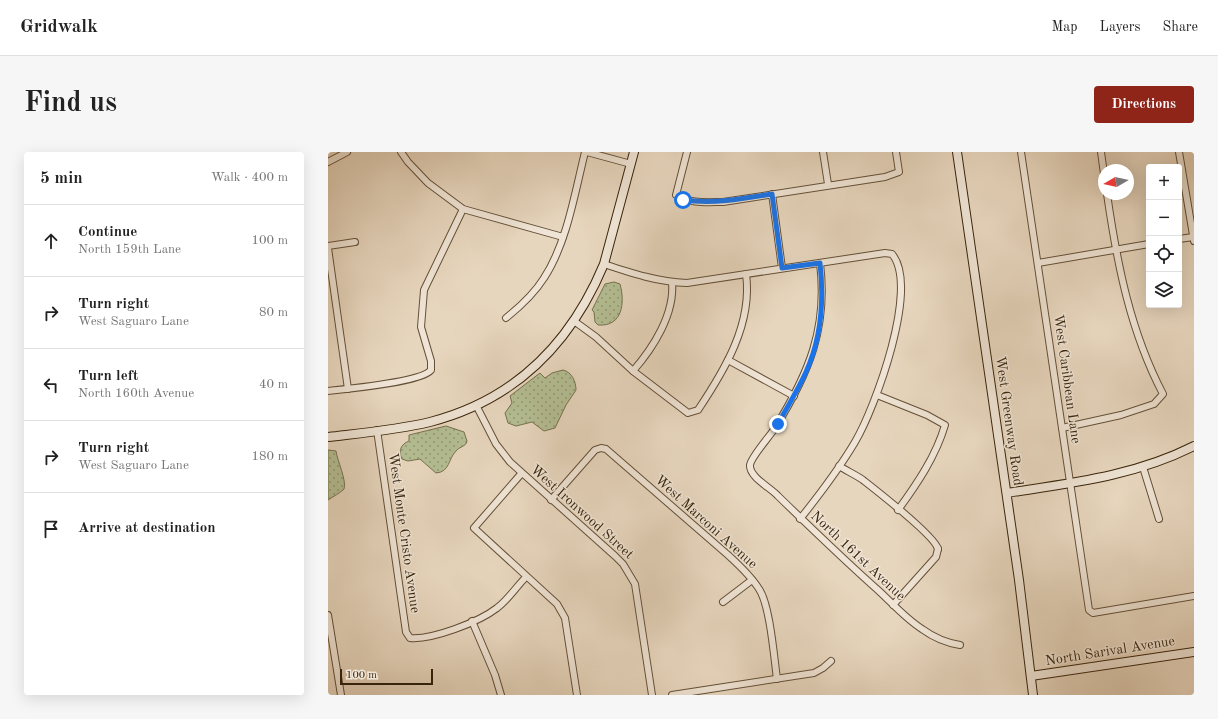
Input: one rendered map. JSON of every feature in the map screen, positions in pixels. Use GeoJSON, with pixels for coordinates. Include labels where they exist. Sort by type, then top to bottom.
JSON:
{"type":"FeatureCollection","features":[{"type":"Feature","properties":{"kind":"main road"},"geometry":{"type":"LineString","coordinates":[[328,438],[431,421],[476,406],[527,373],[550,351],[585,305],[604,264],[634,152]]}},
{"type":"Feature","properties":{"kind":"main road","name":"West Greenway Road"},"geometry":{"type":"LineString","coordinates":[[957,152],[1006,493],[1033,695]]}},
{"type":"Feature","properties":{"kind":"main road"},"geometry":{"type":"LineString","coordinates":[[1006,493],[1113,476],[1174,456],[1194,446]]}},
{"type":"Feature","properties":{"kind":"main road","name":"North Sarival Avenue"},"geometry":{"type":"LineString","coordinates":[[1031,676],[1194,652]]}},
{"type":"Feature","properties":{"kind":"street"},"geometry":{"type":"LineString","coordinates":[[328,162],[347,152]]}},
{"type":"Feature","properties":{"kind":"street"},"geometry":{"type":"LineString","coordinates":[[402,152],[408,162],[428,183],[463,209],[563,237]]}},
{"type":"Feature","properties":{"kind":"street"},"geometry":{"type":"LineString","coordinates":[[506,318],[526,302],[540,285],[552,266],[563,237],[586,152],[631,164]]}},
{"type":"Feature","properties":{"kind":"street"},"geometry":{"type":"LineString","coordinates":[[687,152],[676,195],[683,200],[701,202],[723,202],[828,184],[885,177],[899,172],[896,152]]}},
{"type":"Feature","properties":{"kind":"street"},"geometry":{"type":"LineString","coordinates":[[823,152],[828,184]]}},
{"type":"Feature","properties":{"kind":"street","name":"West Caribbean Lane"},"geometry":{"type":"LineString","coordinates":[[1021,152],[1089,610],[1093,613],[1194,596]]}},
{"type":"Feature","properties":{"kind":"street"},"geometry":{"type":"LineString","coordinates":[[1101,152],[1103,164]]}},
{"type":"Feature","properties":{"kind":"street"},"geometry":{"type":"LineString","coordinates":[[1179,152],[1194,239],[1182,239]]}},
{"type":"Feature","properties":{"kind":"street"},"geometry":{"type":"LineString","coordinates":[[772,194],[782,268]]}},
{"type":"Feature","properties":{"kind":"street"},"geometry":{"type":"LineString","coordinates":[[1062,428],[1121,415],[1154,404],[1163,394],[1152,373],[1133,321],[1115,249],[1108,200]]}},
{"type":"Feature","properties":{"kind":"street"},"geometry":{"type":"LineString","coordinates":[[328,391],[425,376],[432,370],[421,327],[424,290],[463,209]]}},
{"type":"Feature","properties":{"kind":"street"},"geometry":{"type":"LineString","coordinates":[[348,389],[328,247],[355,242]]}},
{"type":"Feature","properties":{"kind":"street"},"geometry":{"type":"LineString","coordinates":[[1038,263],[1146,244]]}},
{"type":"Feature","properties":{"kind":"street"},"geometry":{"type":"LineString","coordinates":[[604,264],[652,279],[687,283],[885,253],[892,254],[897,259],[900,284],[899,315],[877,395],[856,441],[819,496],[800,519]]}},
{"type":"Feature","properties":{"kind":"street"},"geometry":{"type":"LineString","coordinates":[[728,360],[794,396],[806,372],[815,344],[821,310],[820,263]]}},
{"type":"Feature","properties":{"kind":"street"},"geometry":{"type":"LineString","coordinates":[[574,321],[590,332],[633,371],[688,413],[698,410],[728,360],[741,326],[746,295],[746,274]]}},
{"type":"Feature","properties":{"kind":"street"},"geometry":{"type":"LineString","coordinates":[[633,371],[647,355],[667,315],[673,293],[672,282]]}},
{"type":"Feature","properties":{"kind":"street"},"geometry":{"type":"LineString","coordinates":[[877,395],[927,415],[945,425],[941,438],[919,480],[898,510]]}},
{"type":"Feature","properties":{"kind":"street","name":"North 161st Avenue"},"geometry":{"type":"LineString","coordinates":[[794,396],[770,437],[752,461],[750,469],[778,495],[800,519],[924,631],[949,643],[960,646]]}},
{"type":"Feature","properties":{"kind":"street","name":"West Ironwood Street"},"geometry":{"type":"LineString","coordinates":[[476,406],[496,444],[521,474],[615,556],[629,573],[635,584],[652,695]]}},
{"type":"Feature","properties":{"kind":"street","name":"West Monte Cristo Avenue"},"geometry":{"type":"LineString","coordinates":[[377,430],[406,632],[410,638],[418,638],[440,634],[472,621]]}},
{"type":"Feature","properties":{"kind":"street","name":"West Marconi Avenue"},"geometry":{"type":"LineString","coordinates":[[551,500],[595,450],[601,448],[606,449],[651,490],[703,532],[744,569],[760,589],[766,602],[777,679]]}},
{"type":"Feature","properties":{"kind":"street"},"geometry":{"type":"LineString","coordinates":[[839,466],[862,480],[942,549],[894,605]]}},
{"type":"Feature","properties":{"kind":"street"},"geometry":{"type":"LineString","coordinates":[[1143,467],[1159,519]]}},
{"type":"Feature","properties":{"kind":"street"},"geometry":{"type":"LineString","coordinates":[[521,474],[474,528],[556,604],[565,618],[577,695]]}},
{"type":"Feature","properties":{"kind":"street"},"geometry":{"type":"LineString","coordinates":[[501,695],[495,675],[472,621],[496,609],[526,577]]}},
{"type":"Feature","properties":{"kind":"street"},"geometry":{"type":"LineString","coordinates":[[723,602],[752,580]]}},
{"type":"Feature","properties":{"kind":"street"},"geometry":{"type":"LineString","coordinates":[[328,614],[341,695]]}},
{"type":"Feature","properties":{"kind":"street"},"geometry":{"type":"LineString","coordinates":[[672,695],[819,671],[831,661]]}},
{"type":"Feature","properties":{"kind":"green space"},"geometry":{"type":"Polygon","coordinates":[[[614,282],[620,284],[622,291],[622,305],[620,312],[613,322],[606,325],[598,325],[595,322],[594,312],[592,310],[605,284],[614,282]]]}},
{"type":"Feature","properties":{"kind":"green space"},"geometry":{"type":"Polygon","coordinates":[[[563,370],[569,373],[573,378],[576,390],[566,405],[555,428],[544,431],[532,422],[516,426],[508,423],[505,413],[512,403],[510,396],[540,373],[545,378],[552,373],[563,370]]]}},
{"type":"Feature","properties":{"kind":"green space"},"geometry":{"type":"Polygon","coordinates":[[[446,426],[464,432],[467,441],[453,454],[444,470],[436,473],[420,459],[408,461],[402,459],[400,451],[404,444],[409,441],[409,435],[446,426]]]}},
{"type":"Feature","properties":{"kind":"green space"},"geometry":{"type":"Polygon","coordinates":[[[328,450],[336,451],[345,485],[343,490],[328,500],[328,450]]]}},
{"type":"Feature","properties":{"kind":"route"},"geometry":{"type":"LineString","coordinates":[[683,200],[723,202],[772,194],[782,268],[820,263],[821,310],[815,344],[806,372],[778,424]]}}]}
